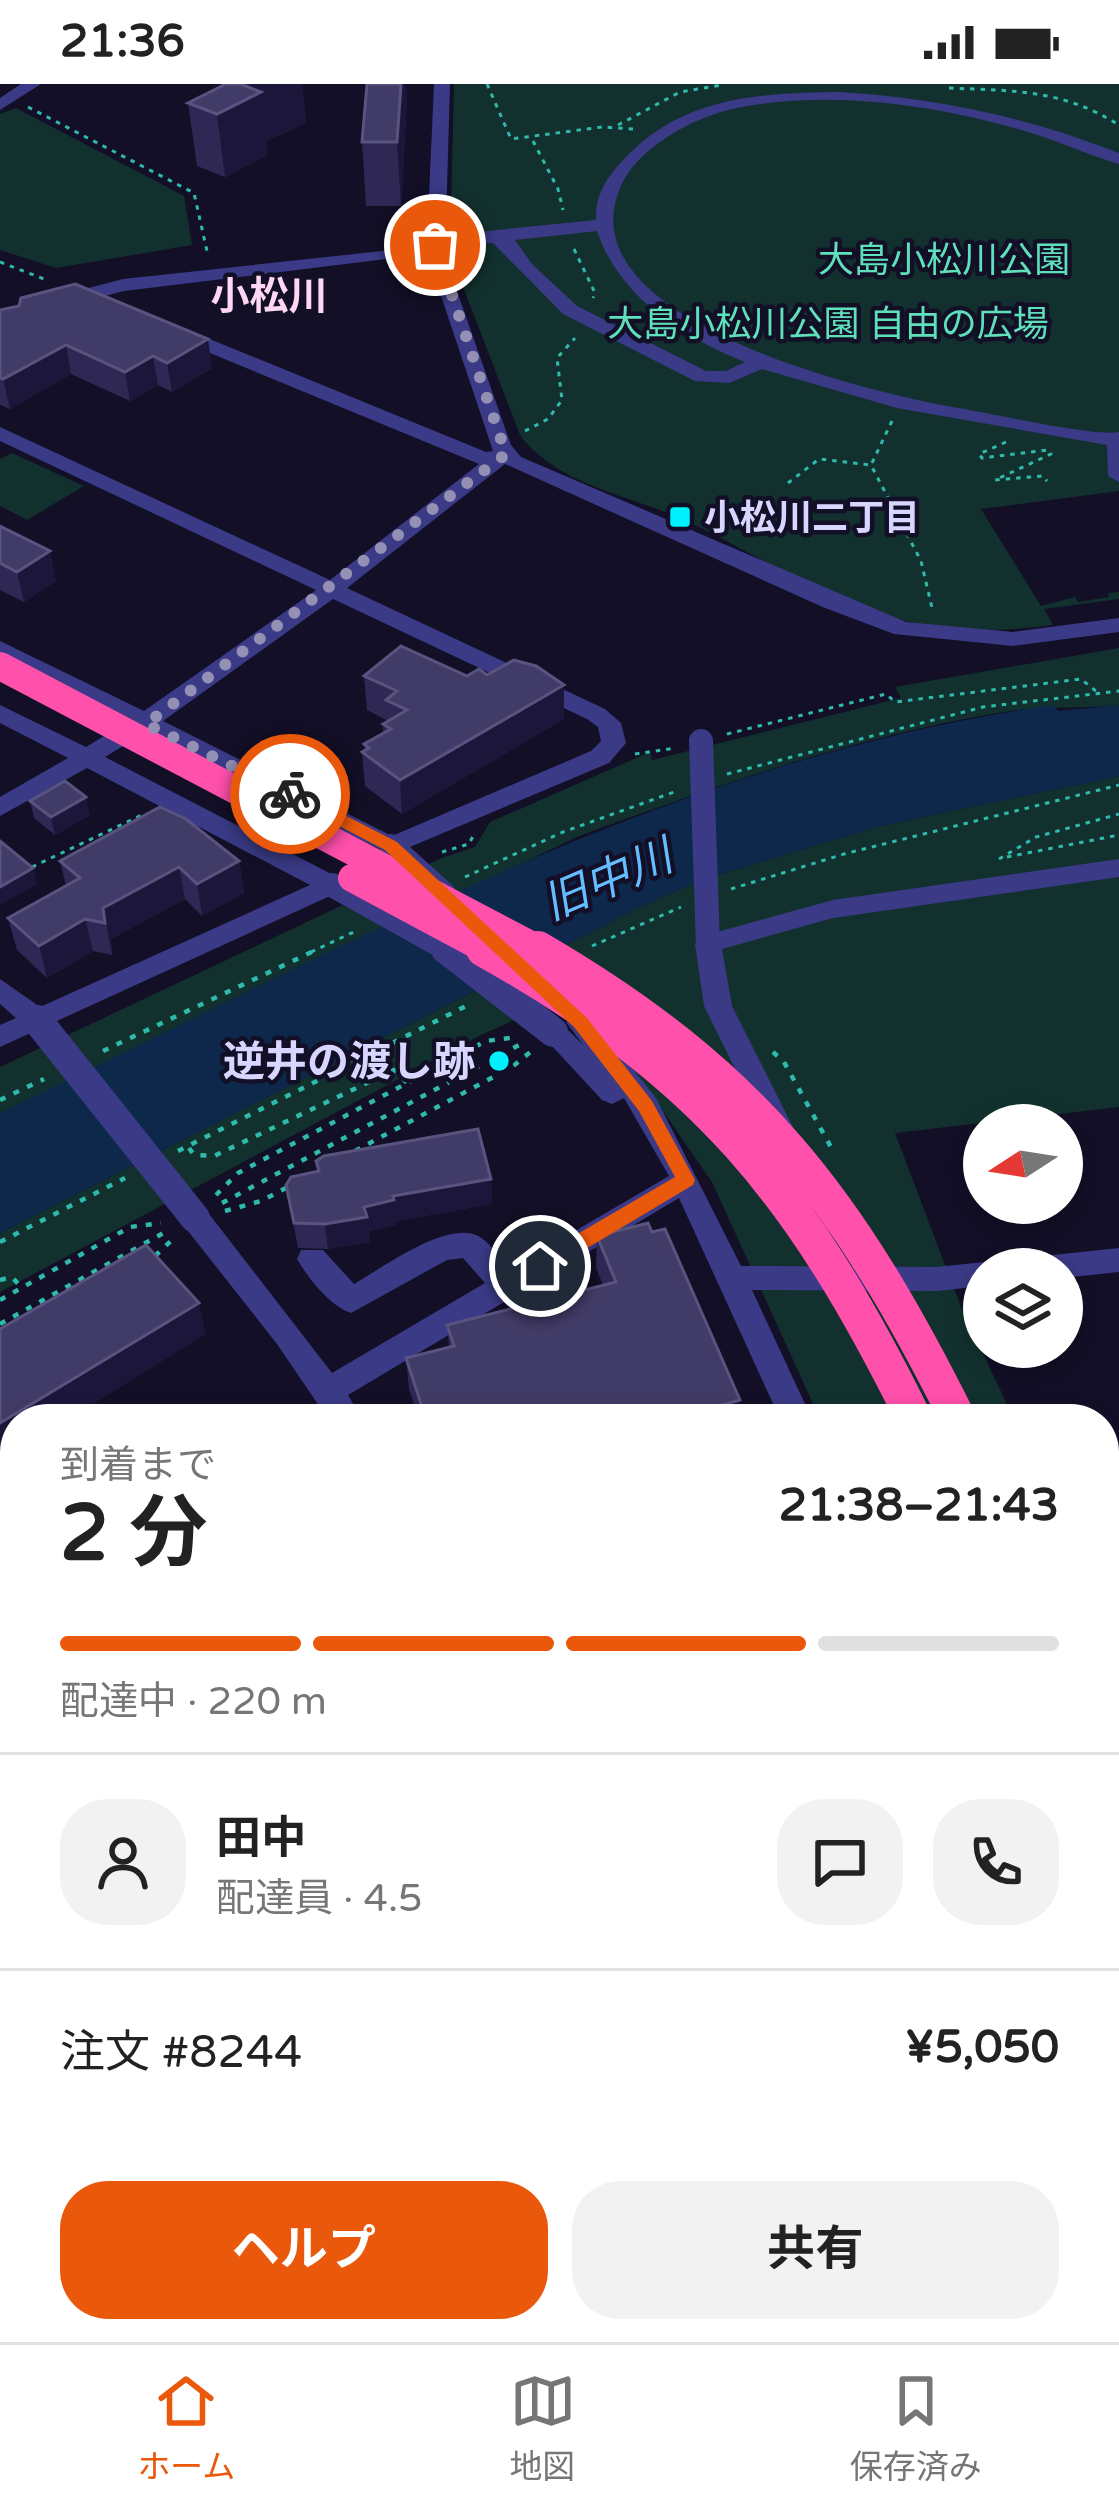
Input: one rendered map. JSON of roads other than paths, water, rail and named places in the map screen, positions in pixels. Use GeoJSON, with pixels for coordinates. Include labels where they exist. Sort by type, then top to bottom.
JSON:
{"type":"FeatureCollection","features":[{"type":"Feature","properties":{"kind":"highway"},"geometry":{"type":"LineString","coordinates":[[0,666],[474,913],[657,1024],[752,1106],[836,1202],[881,1270],[950,1404]]}},
{"type":"Feature","properties":{"kind":"highway"},"geometry":{"type":"LineString","coordinates":[[0,692],[458,934],[635,1045],[721,1121],[800,1216],[847,1289],[906,1404]]}},
{"type":"Feature","properties":{"kind":"street"},"geometry":{"type":"LineString","coordinates":[[0,105],[33,84]]}},
{"type":"Feature","properties":{"kind":"street"},"geometry":{"type":"LineString","coordinates":[[442,84],[435,245],[506,454]]}},
{"type":"Feature","properties":{"kind":"street"},"geometry":{"type":"LineString","coordinates":[[1119,159],[1042,128],[983,116],[838,99],[730,105],[707,110],[656,137],[610,188],[608,224],[611,247],[628,276],[688,327],[762,362],[899,406],[1118,440],[1119,476]]}},
{"type":"Feature","properties":{"kind":"street"},"geometry":{"type":"LineString","coordinates":[[457,240],[608,224]]}},
{"type":"Feature","properties":{"kind":"street"},"geometry":{"type":"LineString","coordinates":[[497,237],[512,246],[525,268],[570,310],[702,377],[729,376],[762,362]]}},
{"type":"Feature","properties":{"kind":"street"},"geometry":{"type":"LineString","coordinates":[[0,302],[144,268],[412,242],[435,245]]}},
{"type":"Feature","properties":{"kind":"street"},"geometry":{"type":"LineString","coordinates":[[0,317],[87,292],[413,253],[435,245]]}},
{"type":"Feature","properties":{"kind":"street"},"geometry":{"type":"LineString","coordinates":[[87,292],[115,308]]}},
{"type":"Feature","properties":{"kind":"street"},"geometry":{"type":"LineString","coordinates":[[154,323],[484,459],[506,454],[848,610],[935,636],[1013,640],[1119,625]]}},
{"type":"Feature","properties":{"kind":"street"},"geometry":{"type":"LineString","coordinates":[[0,433],[610,723],[614,743],[600,757],[391,846]]}},
{"type":"Feature","properties":{"kind":"street"},"geometry":{"type":"LineString","coordinates":[[0,808],[146,724],[506,454]]}},
{"type":"Feature","properties":{"kind":"street"},"geometry":{"type":"LineString","coordinates":[[0,648],[391,846],[546,1035]]}},
{"type":"Feature","properties":{"kind":"street"},"geometry":{"type":"LineString","coordinates":[[0,713],[462,958],[597,1075],[686,1180],[789,1404]]}},
{"type":"Feature","properties":{"kind":"street"},"geometry":{"type":"LineString","coordinates":[[701,741],[709,944],[718,1006],[839,1244]]}},
{"type":"Feature","properties":{"kind":"street"},"geometry":{"type":"LineString","coordinates":[[709,944],[832,909],[1119,868]]}},
{"type":"Feature","properties":{"kind":"street"},"geometry":{"type":"LineString","coordinates":[[0,1037],[332,885]]}},
{"type":"Feature","properties":{"kind":"street"},"geometry":{"type":"LineString","coordinates":[[0,989],[37,1020],[336,1404]]}},
{"type":"Feature","properties":{"kind":"street"},"geometry":{"type":"LineString","coordinates":[[328,1391],[686,1180]]}},
{"type":"Feature","properties":{"kind":"street"},"geometry":{"type":"LineString","coordinates":[[312,1259],[351,1301],[441,1249],[470,1245],[506,1286]]}},
{"type":"Feature","properties":{"kind":"street"},"geometry":{"type":"LineString","coordinates":[[1083,1264],[1119,1260]]}},
{"type":"Feature","properties":{"kind":"street"},"geometry":{"type":"LineString","coordinates":[[732,1278],[963,1276]]}},
{"type":"Feature","properties":{"kind":"water","name":"旧中川"},"geometry":{"type":"Polygon","coordinates":[[[1054,705],[1058,711],[1119,705],[1119,776],[880,826],[701,880],[0,1233],[0,1113],[383,926],[644,814],[778,768],[914,731],[1054,705]]]}},
{"type":"Feature","properties":{"kind":"place","name":"小松川二丁目"},"geometry":{"type":"Point","coordinates":[680,517]}},
{"type":"Feature","properties":{"kind":"place","name":"逆井の渡し跡"},"geometry":{"type":"Point","coordinates":[499,1061]}},
{"type":"Feature","properties":{"kind":"district","name":"小松川"},"geometry":{"type":"Point","coordinates":[269,295]}},
{"type":"Feature","properties":{"kind":"park label","name":"大島小松川公園"},"geometry":{"type":"Point","coordinates":[944,259]}},
{"type":"Feature","properties":{"kind":"park label","name":"大島小松川公園 自由の広場"},"geometry":{"type":"Point","coordinates":[828,323]}}]}
